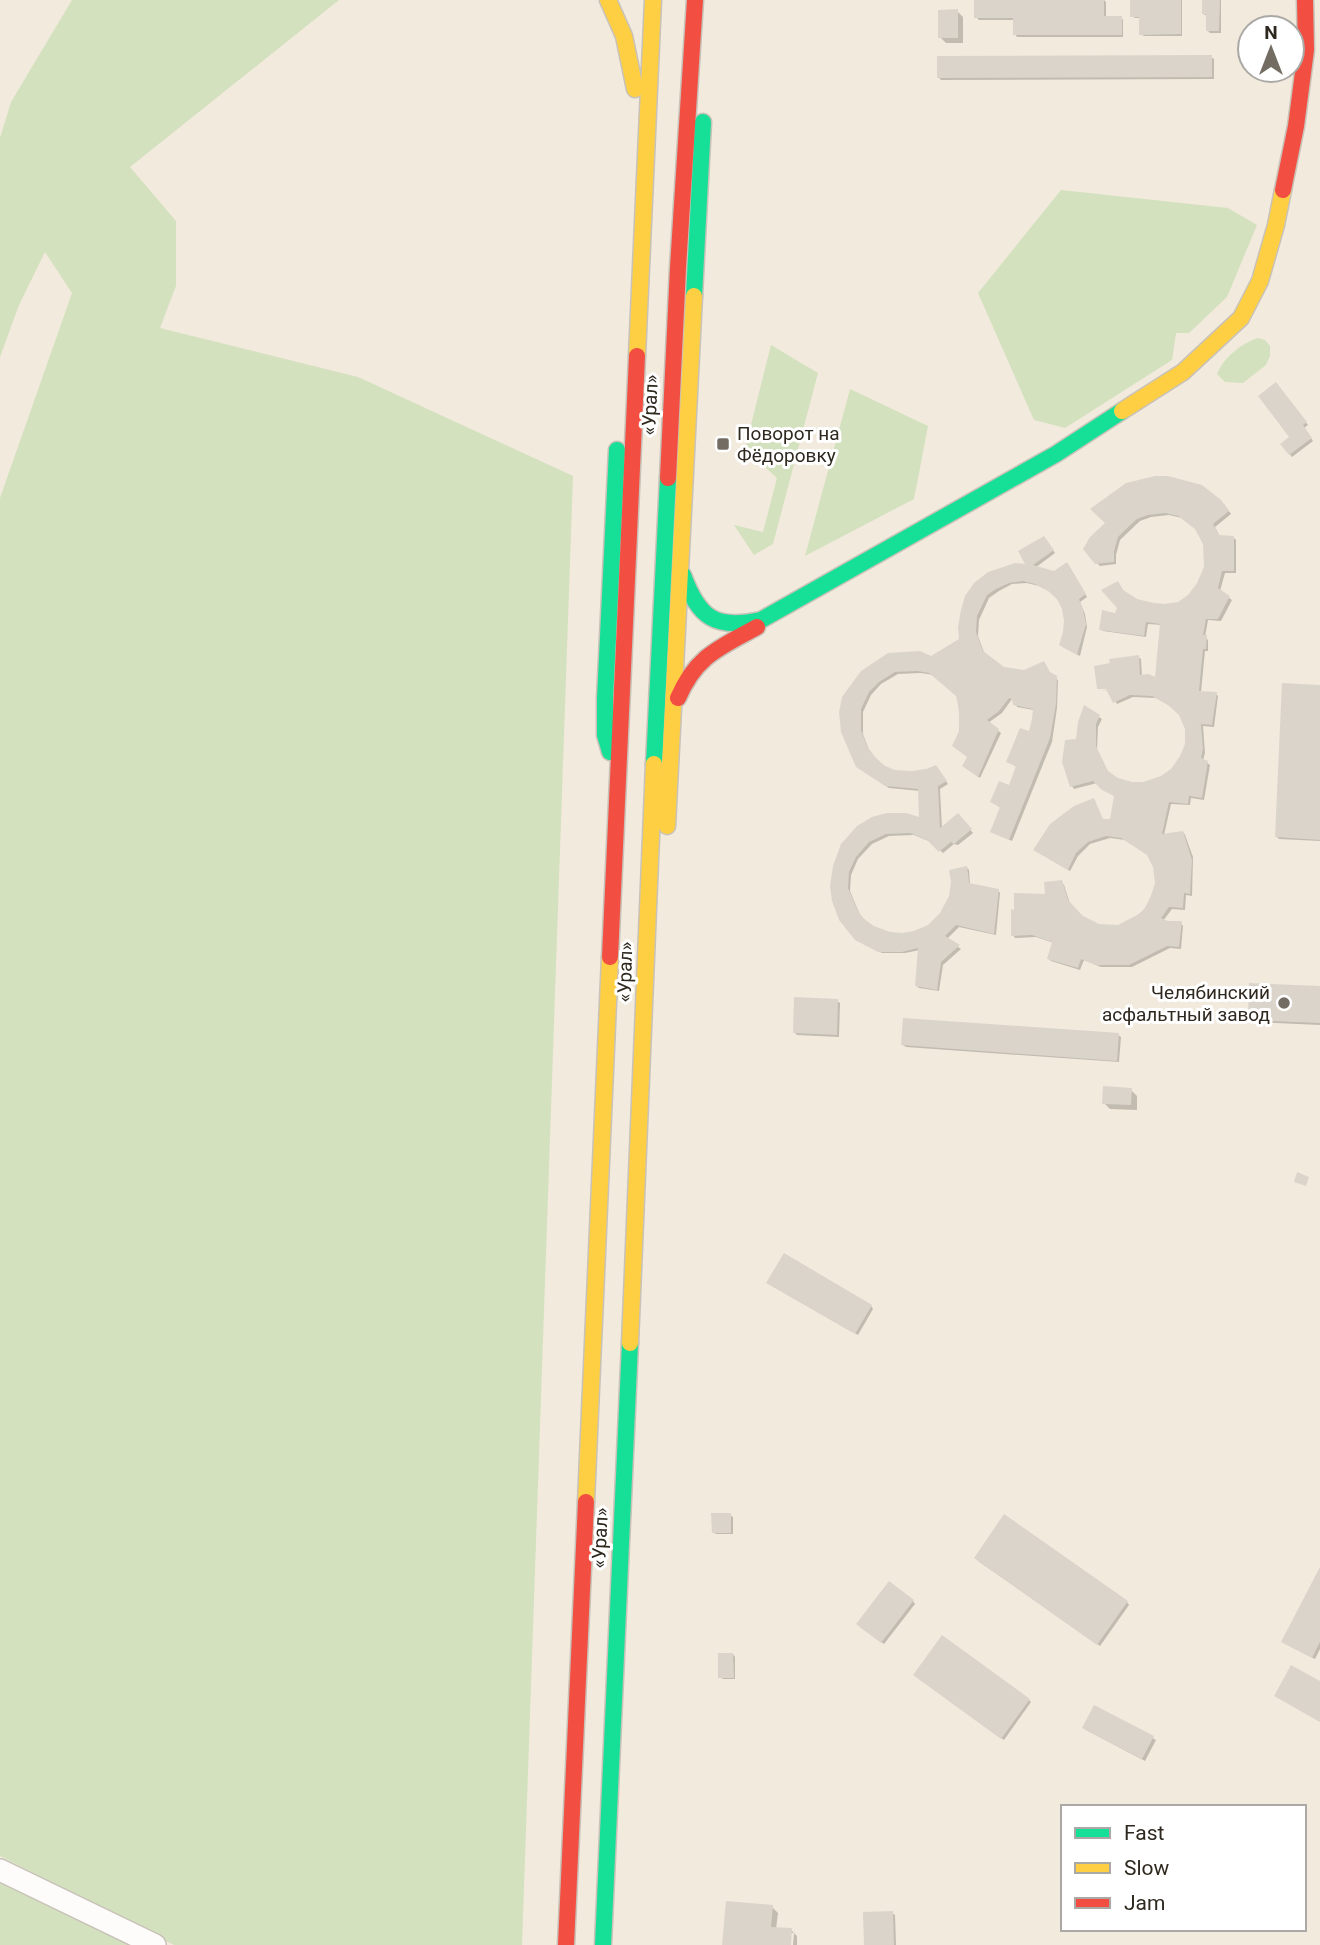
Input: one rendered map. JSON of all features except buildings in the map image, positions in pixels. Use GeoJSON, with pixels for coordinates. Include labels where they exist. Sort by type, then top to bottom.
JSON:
{"type":"FeatureCollection","features":[{"type":"Feature","properties":{"kind":"main road"},"geometry":{"type":"LineString","coordinates":[[608,0],[624,36],[635,89]]}},
{"type":"Feature","properties":{"kind":"main road"},"geometry":{"type":"LineString","coordinates":[[618,780],[606,735],[605,699],[639,0]]}},
{"type":"Feature","properties":{"kind":"main road","name":"«Урал»"},"geometry":{"type":"LineString","coordinates":[[566,1945],[653,0]]}},
{"type":"Feature","properties":{"kind":"main road","name":"«Урал»"},"geometry":{"type":"LineString","coordinates":[[603,1945],[654,760],[678,268],[695,0]]}},
{"type":"Feature","properties":{"kind":"main road"},"geometry":{"type":"LineString","coordinates":[[638,1178],[655,1088],[708,0]]}},
{"type":"Feature","properties":{"kind":"main road"},"geometry":{"type":"LineString","coordinates":[[681,566],[688,589],[704,614],[733,625],[746,625],[761,620],[1056,454],[1183,372],[1241,318],[1260,281],[1276,225],[1296,126],[1306,50],[1305,0]]}},
{"type":"Feature","properties":{"kind":"main road"},"geometry":{"type":"LineString","coordinates":[[671,739],[678,699],[685,679],[696,665],[716,648],[755,628],[794,602]]}},
{"type":"Feature","properties":{"kind":"street"},"geometry":{"type":"LineString","coordinates":[[0,1870],[155,1945]]}},
{"type":"Feature","properties":{"kind":"green space"},"geometry":{"type":"Polygon","coordinates":[[[72,0],[339,0],[130,167],[176,221],[176,286],[160,328],[358,377],[573,476],[522,1945],[174,1945],[0,1856],[0,498],[72,293],[45,252],[19,305],[0,357],[0,138],[11,102],[72,0]]]}},
{"type":"Feature","properties":{"kind":"green space"},"geometry":{"type":"Polygon","coordinates":[[[1061,190],[1228,208],[1257,225],[1227,297],[1189,333],[1176,333],[1172,360],[1065,428],[1034,420],[978,293],[1061,190]]]}},
{"type":"Feature","properties":{"kind":"green space"},"geometry":{"type":"Polygon","coordinates":[[[1258,338],[1265,340],[1270,346],[1266,365],[1243,383],[1225,382],[1217,374],[1224,362],[1240,347],[1258,338]]]}},
{"type":"Feature","properties":{"kind":"green space"},"geometry":{"type":"Polygon","coordinates":[[[771,345],[818,373],[773,544],[754,555],[734,525],[763,532],[777,478],[745,449],[771,345]]]}},
{"type":"Feature","properties":{"kind":"green space"},"geometry":{"type":"Polygon","coordinates":[[[850,389],[928,426],[914,499],[805,556],[850,389]]]}},
{"type":"Feature","properties":{"kind":"green space"},"geometry":{"type":"Polygon","coordinates":[[[0,1876],[132,1945],[0,1945],[0,1876]]]}},
{"type":"Feature","properties":{"kind":"traffic: fast"},"geometry":{"type":"LineString","coordinates":[[694,296],[703,122]]}},
{"type":"Feature","properties":{"kind":"traffic: fast"},"geometry":{"type":"LineString","coordinates":[[683,575],[695,602],[711,617],[732,623],[761,620],[1056,454],[1122,411]]}},
{"type":"Feature","properties":{"kind":"traffic: fast"},"geometry":{"type":"LineString","coordinates":[[610,752],[605,735],[605,699],[617,450]]}},
{"type":"Feature","properties":{"kind":"traffic: fast"},"geometry":{"type":"LineString","coordinates":[[654,764],[668,478]]}},
{"type":"Feature","properties":{"kind":"traffic: fast"},"geometry":{"type":"LineString","coordinates":[[603,1945],[630,1343]]}},
{"type":"Feature","properties":{"kind":"traffic: slow"},"geometry":{"type":"LineString","coordinates":[[608,0],[624,36],[635,89]]}},
{"type":"Feature","properties":{"kind":"traffic: slow"},"geometry":{"type":"LineString","coordinates":[[637,356],[653,0]]}},
{"type":"Feature","properties":{"kind":"traffic: slow"},"geometry":{"type":"LineString","coordinates":[[1122,411],[1183,372],[1241,318],[1260,281],[1283,190]]}},
{"type":"Feature","properties":{"kind":"traffic: slow"},"geometry":{"type":"LineString","coordinates":[[667,826],[694,296]]}},
{"type":"Feature","properties":{"kind":"traffic: slow"},"geometry":{"type":"LineString","coordinates":[[630,1343],[654,764]]}},
{"type":"Feature","properties":{"kind":"traffic: slow"},"geometry":{"type":"LineString","coordinates":[[586,1502],[610,957]]}},
{"type":"Feature","properties":{"kind":"traffic: jam"},"geometry":{"type":"LineString","coordinates":[[668,478],[695,0]]}},
{"type":"Feature","properties":{"kind":"traffic: jam"},"geometry":{"type":"LineString","coordinates":[[1283,190],[1296,126],[1306,50],[1305,0]]}},
{"type":"Feature","properties":{"kind":"traffic: jam"},"geometry":{"type":"LineString","coordinates":[[610,957],[637,356]]}},
{"type":"Feature","properties":{"kind":"traffic: jam"},"geometry":{"type":"LineString","coordinates":[[678,698],[701,663],[720,648],[757,627]]}},
{"type":"Feature","properties":{"kind":"traffic: jam"},"geometry":{"type":"LineString","coordinates":[[566,1945],[586,1502]]}},
{"type":"Feature","properties":{"kind":"place","name":"Поворот на Фёдоровку"},"geometry":{"type":"Point","coordinates":[723,444]}},
{"type":"Feature","properties":{"kind":"place","name":"Челябинский асфальтный завод"},"geometry":{"type":"Point","coordinates":[1284,1003]}}]}
